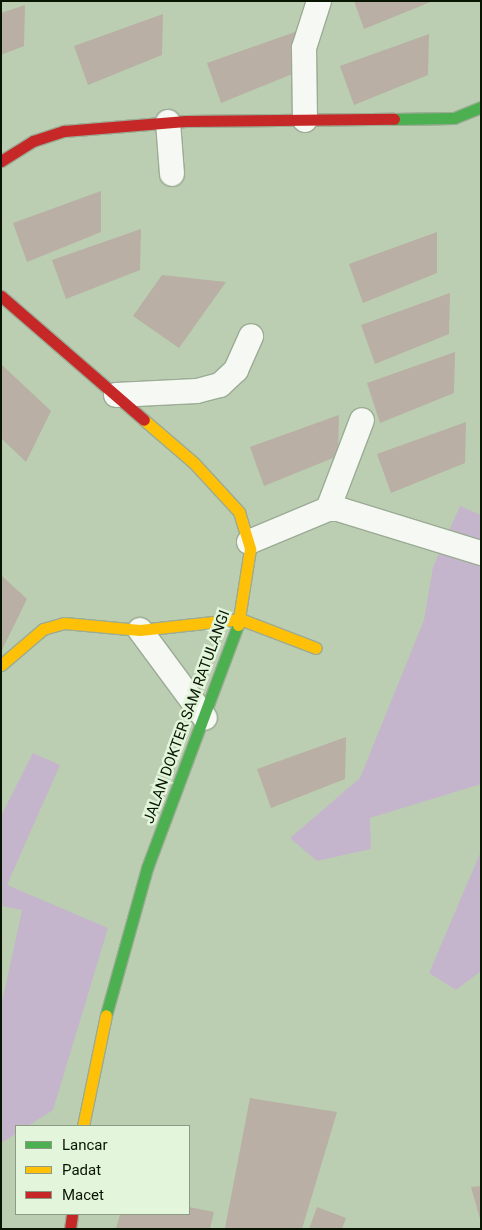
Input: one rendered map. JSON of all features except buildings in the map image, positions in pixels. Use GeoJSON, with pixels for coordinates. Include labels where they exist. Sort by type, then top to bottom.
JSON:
{"type":"FeatureCollection","features":[{"type":"Feature","properties":{"kind":"main road"},"geometry":{"type":"LineString","coordinates":[[1,160],[33,141],[64,131],[168,122],[454,118],[478,111]]}},
{"type":"Feature","properties":{"kind":"main road","name":"JALAN DOKTER SAM RATULANGI"},"geometry":{"type":"LineString","coordinates":[[1,296],[116,395],[222,491],[239,512],[248,542],[249,575],[240,619],[205,718],[147,868],[94,1059],[84,1125]]}},
{"type":"Feature","properties":{"kind":"main road"},"geometry":{"type":"LineString","coordinates":[[1,665],[43,629],[57,625],[140,630],[240,619],[316,648]]}},
{"type":"Feature","properties":{"kind":"main road"},"geometry":{"type":"LineString","coordinates":[[70,1229],[72,1215]]}},
{"type":"Feature","properties":{"kind":"street"},"geometry":{"type":"LineString","coordinates":[[306,120],[304,48],[319,1]]}},
{"type":"Feature","properties":{"kind":"street"},"geometry":{"type":"LineString","coordinates":[[168,122],[172,174]]}},
{"type":"Feature","properties":{"kind":"street"},"geometry":{"type":"LineString","coordinates":[[116,395],[197,391],[220,385],[236,370],[251,336]]}},
{"type":"Feature","properties":{"kind":"street"},"geometry":{"type":"LineString","coordinates":[[328,509],[362,420]]}},
{"type":"Feature","properties":{"kind":"street"},"geometry":{"type":"LineString","coordinates":[[248,542],[328,509],[481,553]]}},
{"type":"Feature","properties":{"kind":"street"},"geometry":{"type":"LineString","coordinates":[[140,630],[205,718]]}},
{"type":"Feature","properties":{"kind":"shaded area"},"geometry":{"type":"Polygon","coordinates":[[[460,506],[481,515],[481,784],[370,818],[371,849],[317,861],[290,838],[360,778],[424,620],[433,567],[460,506]]]}},
{"type":"Feature","properties":{"kind":"shaded area"},"geometry":{"type":"Polygon","coordinates":[[[33,753],[60,765],[7,885],[108,928],[53,1110],[30,1125],[15,1125],[15,1135],[1,1143],[1,1007],[22,910],[1,906],[1,816],[33,753]]]}},
{"type":"Feature","properties":{"kind":"shaded area"},"geometry":{"type":"Polygon","coordinates":[[[481,851],[481,971],[456,990],[429,973],[481,851]]]}},
{"type":"Feature","properties":{"kind":"traffic: fast"},"geometry":{"type":"LineString","coordinates":[[394,119],[454,118],[481,107]]}},
{"type":"Feature","properties":{"kind":"traffic: fast"},"geometry":{"type":"LineString","coordinates":[[106,1015],[147,868],[238,625]]}},
{"type":"Feature","properties":{"kind":"traffic: slow"},"geometry":{"type":"LineString","coordinates":[[144,420],[194,463],[239,512],[250,549],[238,625]]}},
{"type":"Feature","properties":{"kind":"traffic: slow"},"geometry":{"type":"LineString","coordinates":[[1,665],[43,629],[64,623],[140,630],[240,619],[316,648]]}},
{"type":"Feature","properties":{"kind":"traffic: slow"},"geometry":{"type":"LineString","coordinates":[[83,1125],[106,1015]]}},
{"type":"Feature","properties":{"kind":"traffic: jam"},"geometry":{"type":"LineString","coordinates":[[1,161],[33,141],[64,131],[186,121],[394,119]]}},
{"type":"Feature","properties":{"kind":"traffic: jam"},"geometry":{"type":"LineString","coordinates":[[1,296],[144,420]]}},
{"type":"Feature","properties":{"kind":"traffic: jam"},"geometry":{"type":"LineString","coordinates":[[70,1229],[72,1215]]}}]}
